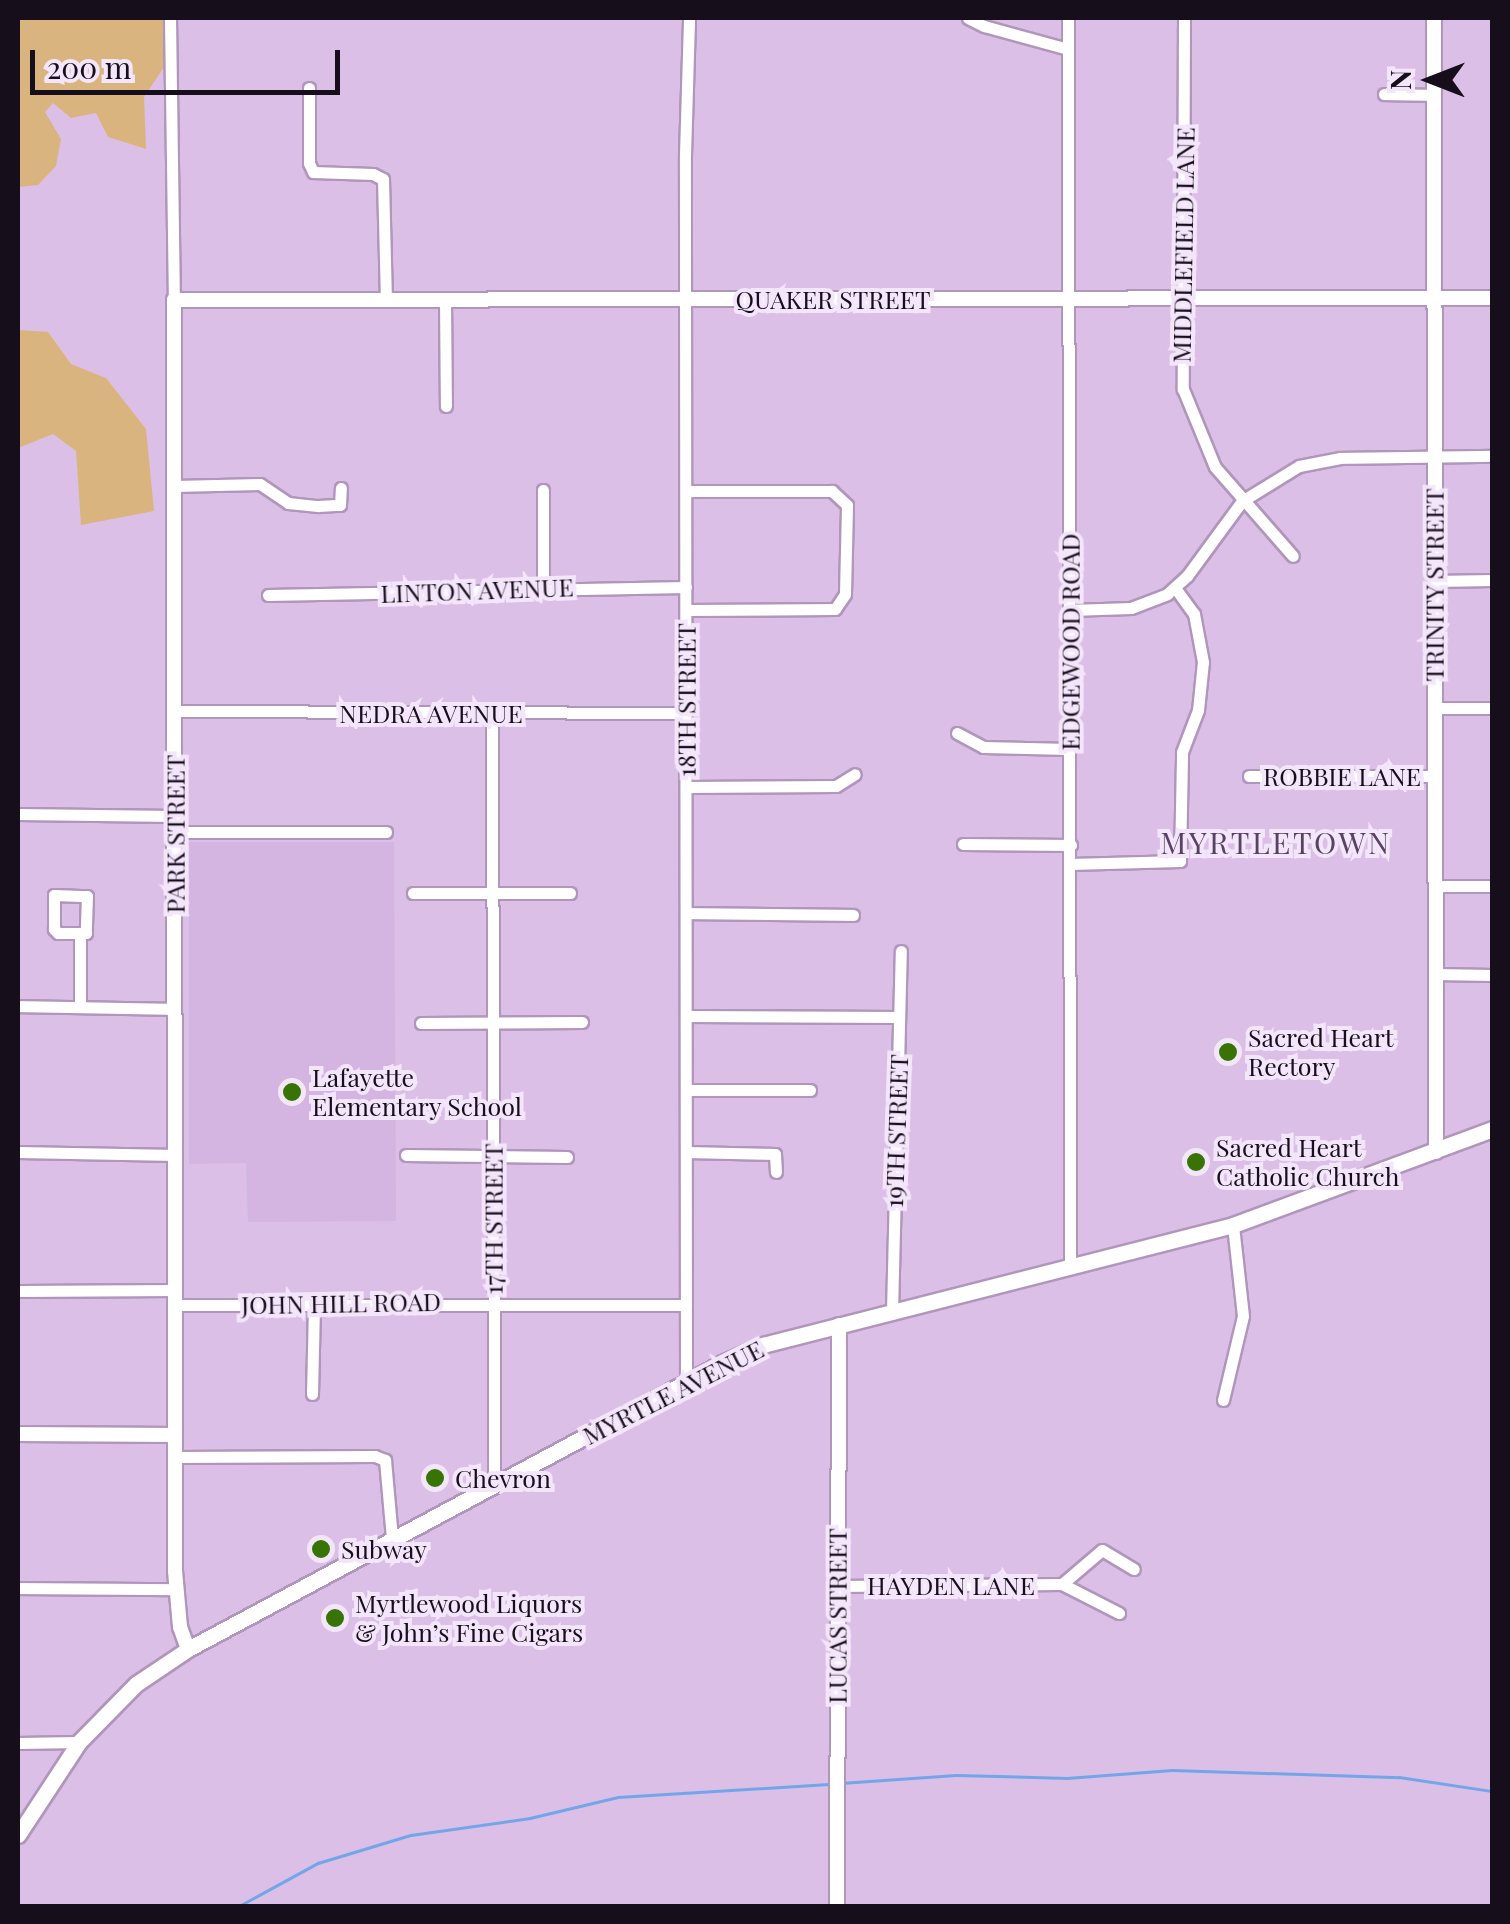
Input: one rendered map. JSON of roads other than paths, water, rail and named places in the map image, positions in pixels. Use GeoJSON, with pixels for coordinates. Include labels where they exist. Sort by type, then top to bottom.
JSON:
{"type":"FeatureCollection","features":[{"type":"Feature","properties":{"kind":"main road","name":"MYRTLE AVENUE"},"geometry":{"type":"LineString","coordinates":[[18,1835],[78,1742],[136,1684],[188,1649],[686,1382],[763,1345],[1233,1225],[1492,1129]]}},
{"type":"Feature","properties":{"kind":"street","name":"PARK STREET"},"geometry":{"type":"LineString","coordinates":[[170,18],[176,1589],[180,1627],[188,1649]]}},
{"type":"Feature","properties":{"kind":"street","name":"18TH STREET"},"geometry":{"type":"LineString","coordinates":[[686,1382],[689,18]]}},
{"type":"Feature","properties":{"kind":"street"},"geometry":{"type":"LineString","coordinates":[[968,18],[1068,49]]}},
{"type":"Feature","properties":{"kind":"street","name":"EDGEWOOD ROAD"},"geometry":{"type":"LineString","coordinates":[[1068,18],[1070,1267]]}},
{"type":"Feature","properties":{"kind":"street","name":"MIDDLEFIELD LANE"},"geometry":{"type":"LineString","coordinates":[[1184,18],[1181,362],[1186,403],[1208,456],[1292,556]]}},
{"type":"Feature","properties":{"kind":"street","name":"TRINITY STREET"},"geometry":{"type":"LineString","coordinates":[[1434,18],[1436,1152]]}},
{"type":"Feature","properties":{"kind":"street"},"geometry":{"type":"LineString","coordinates":[[309,88],[309,163],[313,172],[373,174],[383,179],[386,300]]}},
{"type":"Feature","properties":{"kind":"street"},"geometry":{"type":"LineString","coordinates":[[1384,94],[1434,94]]}},
{"type":"Feature","properties":{"kind":"street","name":"QUAKER STREET"},"geometry":{"type":"LineString","coordinates":[[174,300],[1492,298]]}},
{"type":"Feature","properties":{"kind":"street"},"geometry":{"type":"LineString","coordinates":[[446,299],[446,406]]}},
{"type":"Feature","properties":{"kind":"street"},"geometry":{"type":"LineString","coordinates":[[1070,610],[1131,608],[1175,588],[1242,501],[1282,474],[1312,462],[1492,456]]}},
{"type":"Feature","properties":{"kind":"street"},"geometry":{"type":"LineString","coordinates":[[174,486],[260,484],[288,503],[318,506],[340,506],[341,488]]}},
{"type":"Feature","properties":{"kind":"street"},"geometry":{"type":"LineString","coordinates":[[543,490],[544,587]]}},
{"type":"Feature","properties":{"kind":"street"},"geometry":{"type":"LineString","coordinates":[[686,491],[832,491],[847,505],[845,594],[835,609],[686,610]]}},
{"type":"Feature","properties":{"kind":"street"},"geometry":{"type":"LineString","coordinates":[[1434,580],[1492,580]]}},
{"type":"Feature","properties":{"kind":"street","name":"LINTON AVENUE"},"geometry":{"type":"LineString","coordinates":[[268,595],[686,587]]}},
{"type":"Feature","properties":{"kind":"street"},"geometry":{"type":"LineString","coordinates":[[1070,864],[1178,864],[1182,752],[1198,710],[1203,662],[1194,614],[1175,588]]}},
{"type":"Feature","properties":{"kind":"street"},"geometry":{"type":"LineString","coordinates":[[1435,708],[1492,708]]}},
{"type":"Feature","properties":{"kind":"street","name":"NEDRA AVENUE"},"geometry":{"type":"LineString","coordinates":[[175,711],[686,713]]}},
{"type":"Feature","properties":{"kind":"street","name":"17TH STREET"},"geometry":{"type":"LineString","coordinates":[[492,713],[494,1485]]}},
{"type":"Feature","properties":{"kind":"street"},"geometry":{"type":"LineString","coordinates":[[957,733],[983,746],[1070,749]]}},
{"type":"Feature","properties":{"kind":"street"},"geometry":{"type":"LineString","coordinates":[[686,787],[836,786],[855,774]]}},
{"type":"Feature","properties":{"kind":"street","name":"ROBBIE LANE"},"geometry":{"type":"LineString","coordinates":[[1248,776],[1436,776]]}},
{"type":"Feature","properties":{"kind":"street"},"geometry":{"type":"LineString","coordinates":[[18,814],[386,832]]}},
{"type":"Feature","properties":{"kind":"street"},"geometry":{"type":"LineString","coordinates":[[963,844],[1071,846]]}},
{"type":"Feature","properties":{"kind":"street"},"geometry":{"type":"LineString","coordinates":[[1435,886],[1492,886]]}},
{"type":"Feature","properties":{"kind":"street"},"geometry":{"type":"LineString","coordinates":[[412,893],[570,893]]}},
{"type":"Feature","properties":{"kind":"street"},"geometry":{"type":"LineString","coordinates":[[687,914],[853,915]]}},
{"type":"Feature","properties":{"kind":"street"},"geometry":{"type":"LineString","coordinates":[[80,934],[80,1007]]}},
{"type":"Feature","properties":{"kind":"street","name":"19TH STREET"},"geometry":{"type":"LineString","coordinates":[[892,1312],[901,951]]}},
{"type":"Feature","properties":{"kind":"street"},"geometry":{"type":"LineString","coordinates":[[1435,974],[1492,975]]}},
{"type":"Feature","properties":{"kind":"street"},"geometry":{"type":"LineString","coordinates":[[18,1006],[175,1009]]}},
{"type":"Feature","properties":{"kind":"street"},"geometry":{"type":"LineString","coordinates":[[687,1016],[899,1017]]}},
{"type":"Feature","properties":{"kind":"street"},"geometry":{"type":"LineString","coordinates":[[421,1023],[582,1022]]}},
{"type":"Feature","properties":{"kind":"street"},"geometry":{"type":"LineString","coordinates":[[687,1090],[810,1090]]}},
{"type":"Feature","properties":{"kind":"street"},"geometry":{"type":"LineString","coordinates":[[18,1152],[176,1155]]}},
{"type":"Feature","properties":{"kind":"street"},"geometry":{"type":"LineString","coordinates":[[686,1152],[775,1154],[776,1172]]}},
{"type":"Feature","properties":{"kind":"street"},"geometry":{"type":"LineString","coordinates":[[406,1155],[566,1157]]}},
{"type":"Feature","properties":{"kind":"street"},"geometry":{"type":"LineString","coordinates":[[1223,1400],[1243,1316],[1233,1225]]}},
{"type":"Feature","properties":{"kind":"street","name":"JOHN HILL ROAD"},"geometry":{"type":"LineString","coordinates":[[18,1291],[314,1304],[686,1306]]}},
{"type":"Feature","properties":{"kind":"street"},"geometry":{"type":"LineString","coordinates":[[312,1394],[314,1304]]}},
{"type":"Feature","properties":{"kind":"street","name":"LUCAS STREET"},"geometry":{"type":"LineString","coordinates":[[836,1906],[839,1325]]}},
{"type":"Feature","properties":{"kind":"street"},"geometry":{"type":"LineString","coordinates":[[18,1434],[175,1435]]}},
{"type":"Feature","properties":{"kind":"street"},"geometry":{"type":"LineString","coordinates":[[176,1457],[374,1456],[385,1460],[392,1540]]}},
{"type":"Feature","properties":{"kind":"street"},"geometry":{"type":"LineString","coordinates":[[1062,1584],[1102,1550],[1134,1569]]}},
{"type":"Feature","properties":{"kind":"street","name":"HAYDEN LANE"},"geometry":{"type":"LineString","coordinates":[[836,1586],[1062,1584],[1119,1613]]}},
{"type":"Feature","properties":{"kind":"street"},"geometry":{"type":"LineString","coordinates":[[18,1588],[176,1589]]}},
{"type":"Feature","properties":{"kind":"street"},"geometry":{"type":"LineString","coordinates":[[18,1743],[78,1742]]}},
{"type":"Feature","properties":{"kind":"waterway"},"geometry":{"type":"LineString","coordinates":[[841,1783],[956,1775],[1067,1778],[1172,1770],[1399,1777],[1492,1791]]}},
{"type":"Feature","properties":{"kind":"waterway"},"geometry":{"type":"LineString","coordinates":[[239,1906],[318,1863],[411,1835],[530,1818],[618,1797],[833,1784]]}},
{"type":"Feature","properties":{"kind":"place","name":"Sacred Heart Rectory"},"geometry":{"type":"Point","coordinates":[1228,1052]}},
{"type":"Feature","properties":{"kind":"place","name":"Lafayette Elementary School"},"geometry":{"type":"Point","coordinates":[292,1092]}},
{"type":"Feature","properties":{"kind":"place","name":"Sacred Heart Catholic Church"},"geometry":{"type":"Point","coordinates":[1196,1162]}},
{"type":"Feature","properties":{"kind":"place","name":"Chevron"},"geometry":{"type":"Point","coordinates":[435,1478]}},
{"type":"Feature","properties":{"kind":"place","name":"Subway"},"geometry":{"type":"Point","coordinates":[321,1549]}},
{"type":"Feature","properties":{"kind":"place","name":"Myrtlewood Liquors & John’s Fine Cigars"},"geometry":{"type":"Point","coordinates":[335,1618]}},
{"type":"Feature","properties":{"kind":"district","name":"MYRTLETOWN"},"geometry":{"type":"Point","coordinates":[1276,842]}}]}
